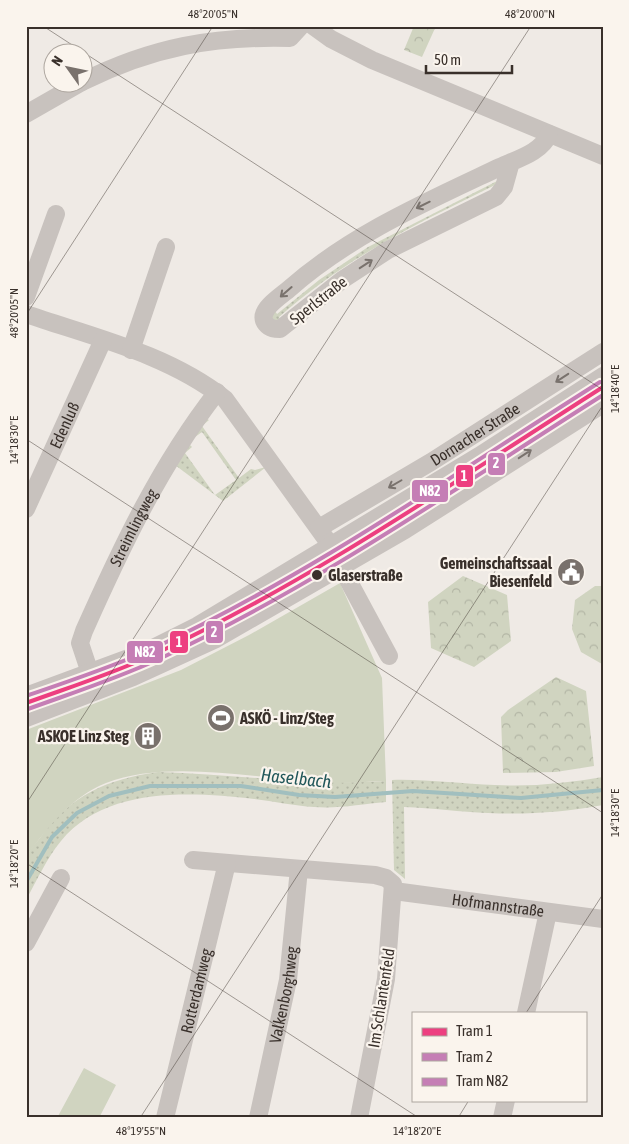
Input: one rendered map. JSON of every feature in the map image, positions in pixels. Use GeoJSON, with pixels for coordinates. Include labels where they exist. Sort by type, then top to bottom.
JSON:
{"type":"FeatureCollection","features":[{"type":"Feature","properties":{"kind":"street"},"geometry":{"type":"LineString","coordinates":[[92,78],[114,68],[178,47],[232,38],[290,38],[301,26]]}},
{"type":"Feature","properties":{"kind":"street"},"geometry":{"type":"LineString","coordinates":[[313,26],[330,40],[372,60],[603,156]]}},
{"type":"Feature","properties":{"kind":"street"},"geometry":{"type":"LineString","coordinates":[[29,108],[62,92]]}},
{"type":"Feature","properties":{"kind":"street","name":"Sperlstraße"},"geometry":{"type":"LineString","coordinates":[[511,162],[504,187],[496,197],[381,255],[321,296],[280,329],[272,328],[266,324],[264,316],[267,308],[301,279],[350,244],[396,218],[511,162],[540,148],[549,134]]}},
{"type":"Feature","properties":{"kind":"street"},"geometry":{"type":"LineString","coordinates":[[26,297],[56,214]]}},
{"type":"Feature","properties":{"kind":"street"},"geometry":{"type":"LineString","coordinates":[[132,350],[166,247]]}},
{"type":"Feature","properties":{"kind":"street"},"geometry":{"type":"LineString","coordinates":[[26,314],[168,364],[217,392],[233,407],[319,528],[389,656]]}},
{"type":"Feature","properties":{"kind":"street","name":"Edenluß"},"geometry":{"type":"LineString","coordinates":[[26,509],[103,340]]}},
{"type":"Feature","properties":{"kind":"street","name":"Dornacher Straße"},"geometry":{"type":"LineString","coordinates":[[319,528],[431,462],[603,352]]}},
{"type":"Feature","properties":{"kind":"street","name":"Dornacher Straße"},"geometry":{"type":"LineString","coordinates":[[26,696],[145,652],[182,634],[479,456],[603,376]]}},
{"type":"Feature","properties":{"kind":"street","name":"Streimlingweg"},"geometry":{"type":"LineString","coordinates":[[90,673],[80,643],[84,631],[145,502],[185,437],[217,392]]}},
{"type":"Feature","properties":{"kind":"street"},"geometry":{"type":"LineString","coordinates":[[26,718],[172,661],[216,639],[342,567],[466,492],[603,404]]}},
{"type":"Feature","properties":{"kind":"street","name":"Hofmannstraße"},"geometry":{"type":"LineString","coordinates":[[192,860],[375,875],[392,886],[548,912],[603,919]]}},
{"type":"Feature","properties":{"kind":"street","name":"Rotterdamweg"},"geometry":{"type":"LineString","coordinates":[[165,1118],[228,863]]}},
{"type":"Feature","properties":{"kind":"street","name":"Valkenborghweg"},"geometry":{"type":"LineString","coordinates":[[258,1118],[288,980],[299,869]]}},
{"type":"Feature","properties":{"kind":"street"},"geometry":{"type":"LineString","coordinates":[[26,943],[61,878]]}},
{"type":"Feature","properties":{"kind":"street","name":"Im Schlantenfeld"},"geometry":{"type":"LineString","coordinates":[[359,1118],[386,979],[392,886]]}},
{"type":"Feature","properties":{"kind":"street"},"geometry":{"type":"LineString","coordinates":[[526,1012],[548,912]]}},
{"type":"Feature","properties":{"kind":"street"},"geometry":{"type":"LineString","coordinates":[[502,1118],[506,1102]]}},
{"type":"Feature","properties":{"kind":"green space"},"geometry":{"type":"Polygon","coordinates":[[[414,26],[436,26],[422,57],[404,50],[414,26]]]}},
{"type":"Feature","properties":{"kind":"green space"},"geometry":{"type":"Polygon","coordinates":[[[499,180],[497,184],[410,228],[357,259],[330,277],[279,317],[282,324],[277,325],[269,313],[273,308],[277,314],[319,280],[368,247],[499,180]]]}},
{"type":"Feature","properties":{"kind":"green space"},"geometry":{"type":"Polygon","coordinates":[[[205,418],[209,420],[202,426],[239,478],[251,469],[255,470],[266,467],[223,501],[215,495],[236,480],[202,432],[195,437],[205,418]]]}},
{"type":"Feature","properties":{"kind":"green space"},"geometry":{"type":"Polygon","coordinates":[[[190,445],[192,447],[185,453],[215,495],[175,465],[190,445]]]}},
{"type":"Feature","properties":{"kind":"green space"},"geometry":{"type":"Polygon","coordinates":[[[463,576],[507,595],[511,641],[474,667],[431,648],[428,602],[463,576]]]}},
{"type":"Feature","properties":{"kind":"green space","name":"ASKÖ - Linz/Steg"},"geometry":{"type":"Polygon","coordinates":[[[340,583],[382,678],[386,781],[322,783],[236,774],[181,771],[154,772],[129,776],[106,783],[82,796],[61,814],[26,857],[26,730],[181,670],[249,635],[340,583]]]}},
{"type":"Feature","properties":{"kind":"green space"},"geometry":{"type":"Polygon","coordinates":[[[595,586],[603,586],[602,664],[581,652],[572,629],[575,600],[595,586]]]}},
{"type":"Feature","properties":{"kind":"green space"},"geometry":{"type":"Polygon","coordinates":[[[556,677],[586,691],[594,766],[556,772],[503,773],[501,717],[508,710],[556,677]]]}},
{"type":"Feature","properties":{"kind":"green space"},"geometry":{"type":"Polygon","coordinates":[[[158,772],[300,781],[386,781],[386,802],[323,807],[299,806],[229,797],[177,795],[125,802],[101,810],[80,823],[61,841],[26,900],[25,867],[28,854],[64,811],[77,800],[107,785],[123,779],[158,772]]]}},
{"type":"Feature","properties":{"kind":"green space"},"geometry":{"type":"Polygon","coordinates":[[[603,777],[603,805],[517,814],[404,807],[405,879],[394,870],[392,780],[536,785],[603,777]]]}},
{"type":"Feature","properties":{"kind":"green space"},"geometry":{"type":"Polygon","coordinates":[[[84,1068],[116,1085],[99,1118],[57,1118],[84,1068]]]}},
{"type":"Feature","properties":{"kind":"waterway","name":"Haselbach"},"geometry":{"type":"LineString","coordinates":[[26,882],[52,837],[77,813],[109,796],[150,786],[241,786],[299,795],[335,797],[413,791],[521,798],[603,790]]}},
{"type":"Feature","properties":{"kind":"tram line","name":"N82"},"geometry":{"type":"LineString","coordinates":[[26,696],[91,674],[154,648],[269,589],[381,522],[600,382]]}},
{"type":"Feature","properties":{"kind":"tram line","name":"1"},"geometry":{"type":"LineString","coordinates":[[26,703],[92,680],[157,653],[272,594],[384,528],[603,387]]}},
{"type":"Feature","properties":{"kind":"tram line","name":"2"},"geometry":{"type":"LineString","coordinates":[[28,709],[94,686],[159,659],[273,601],[440,500],[603,395]]}},
{"type":"Feature","properties":{"kind":"place","name":"Gemeinschaftssaal Biesenfeld"},"geometry":{"type":"Point","coordinates":[571,572]}},
{"type":"Feature","properties":{"kind":"place","name":"Glaserstraße"},"geometry":{"type":"Point","coordinates":[317,575]}},
{"type":"Feature","properties":{"kind":"place","name":"ASKÖ - Linz/Steg"},"geometry":{"type":"Point","coordinates":[221,718]}},
{"type":"Feature","properties":{"kind":"place","name":"ASKOE Linz Steg"},"geometry":{"type":"Point","coordinates":[148,736]}}]}
